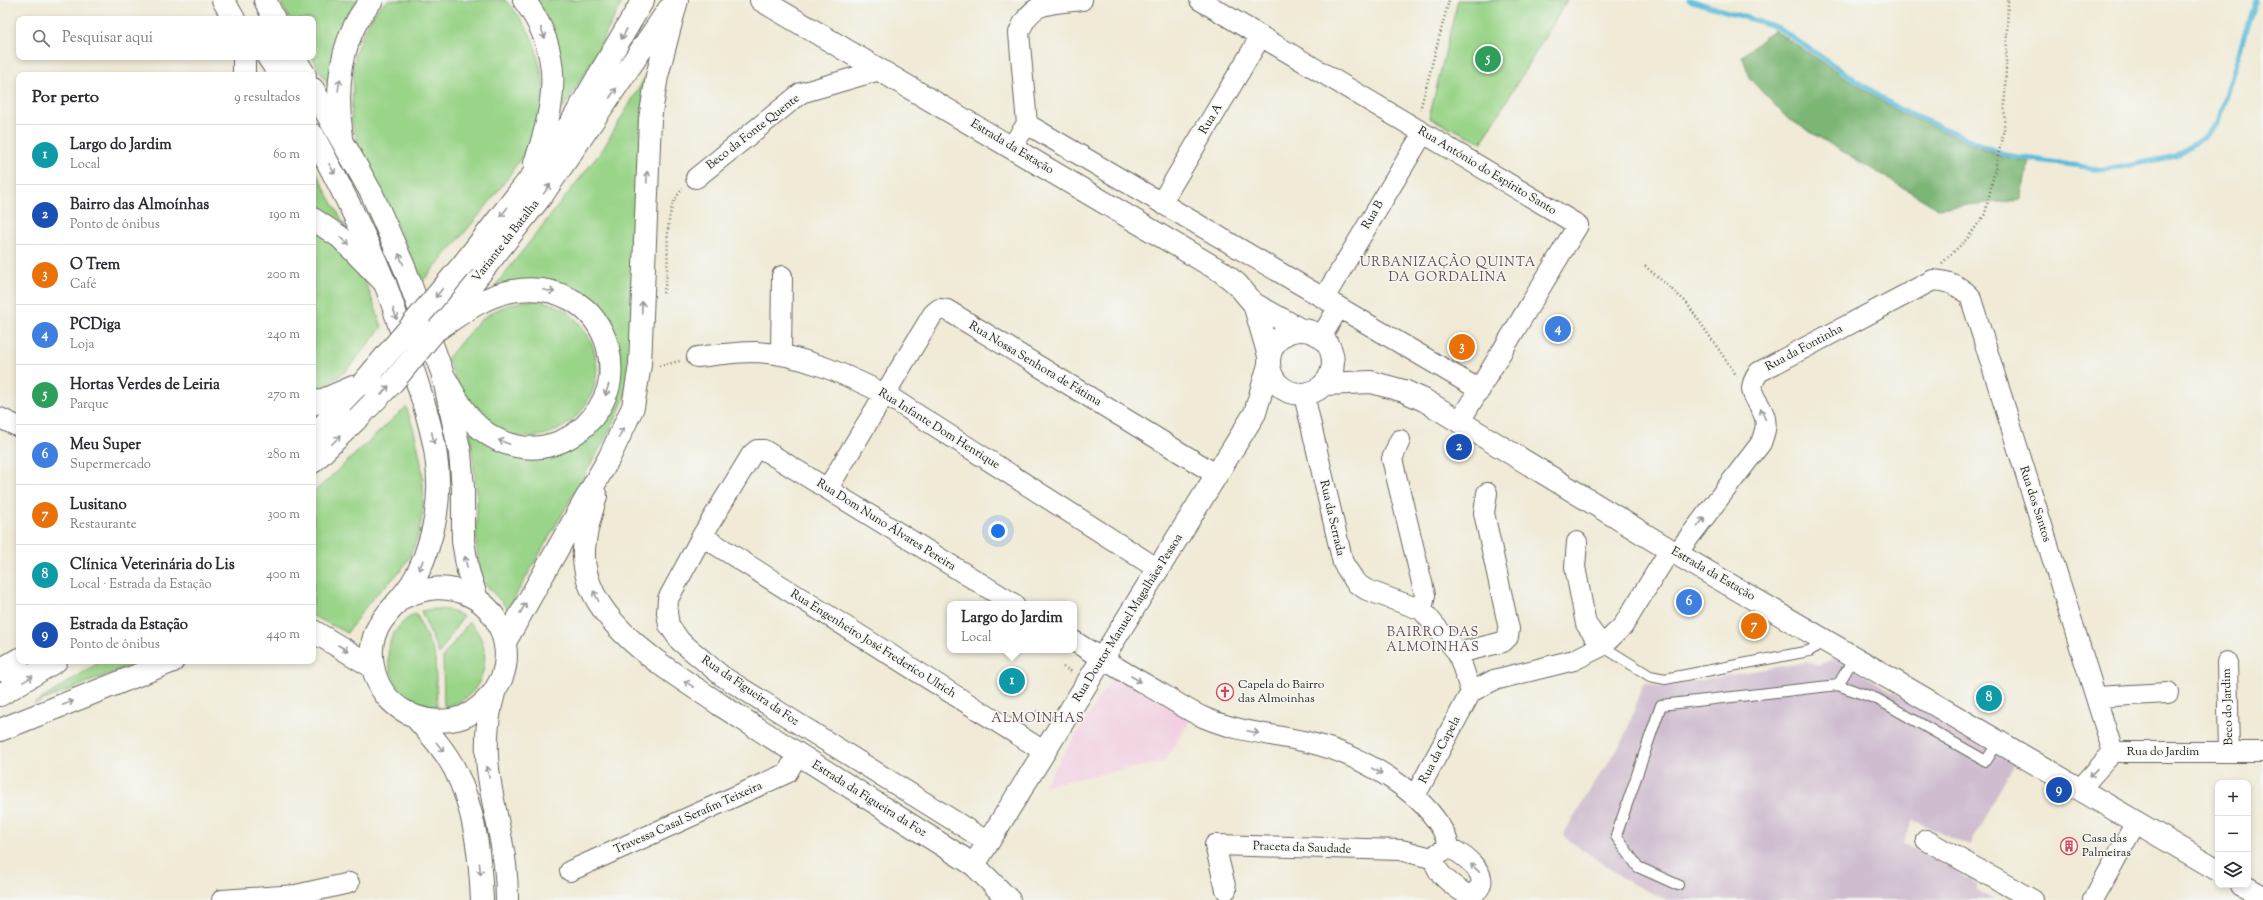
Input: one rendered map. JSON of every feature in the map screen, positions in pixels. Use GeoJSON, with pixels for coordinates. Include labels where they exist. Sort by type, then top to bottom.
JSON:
{"type":"FeatureCollection","features":[{"type":"Feature","properties":{"kind":"main road"},"geometry":{"type":"LineString","coordinates":[[224,0],[232,16]]}},
{"type":"Feature","properties":{"kind":"main road"},"geometry":{"type":"LineString","coordinates":[[224,0],[240,16]]}},
{"type":"Feature","properties":{"kind":"main road"},"geometry":{"type":"LineString","coordinates":[[265,0],[273,16]]}},
{"type":"Feature","properties":{"kind":"main road"},"geometry":{"type":"LineString","coordinates":[[342,137],[338,94],[343,61],[354,28],[372,0]]}},
{"type":"Feature","properties":{"kind":"main road"},"geometry":{"type":"LineString","coordinates":[[524,0],[534,14],[544,34],[552,58],[553,83],[550,112],[528,181]]}},
{"type":"Feature","properties":{"kind":"main road"},"geometry":{"type":"LineString","coordinates":[[316,433],[362,384],[464,263],[528,181],[572,122],[643,0]]}},
{"type":"Feature","properties":{"kind":"main road"},"geometry":{"type":"LineString","coordinates":[[505,642],[608,458],[633,408],[637,390],[650,119],[657,76],[676,0]]}},
{"type":"Feature","properties":{"kind":"main road","name":"Variante da Batalha"},"geometry":{"type":"LineString","coordinates":[[316,459],[392,382],[435,332],[566,161],[676,0]]}},
{"type":"Feature","properties":{"kind":"main road","name":"Estrada da Estação"},"geometry":{"type":"LineString","coordinates":[[761,0],[1012,146],[1222,272],[1237,284],[1254,304],[1311,333],[1330,348],[1333,356],[1371,382]]}},
{"type":"Feature","properties":{"kind":"main road"},"geometry":{"type":"LineString","coordinates":[[244,60],[244,72]]}},
{"type":"Feature","properties":{"kind":"main road"},"geometry":{"type":"LineString","coordinates":[[270,60],[278,72]]}},
{"type":"Feature","properties":{"kind":"main road"},"geometry":{"type":"LineString","coordinates":[[296,60],[303,72]]}},
{"type":"Feature","properties":{"kind":"main road"},"geometry":{"type":"LineString","coordinates":[[316,94],[342,137],[372,194],[390,233],[443,375],[460,453],[463,488],[463,541],[468,571],[476,599]]}},
{"type":"Feature","properties":{"kind":"main road"},"geometry":{"type":"LineString","coordinates":[[316,141],[350,204],[384,282],[422,399],[438,463],[438,496],[430,537],[416,577],[402,598],[387,611],[377,628],[372,647],[373,666],[379,685],[391,701],[403,712],[415,717],[431,721],[444,721],[464,716],[481,706],[494,692],[502,676],[506,659],[505,642],[499,625],[490,611],[476,599],[459,590],[439,587],[420,590],[402,598]]}},
{"type":"Feature","properties":{"kind":"main road"},"geometry":{"type":"LineString","coordinates":[[316,220],[340,237],[384,282]]}},
{"type":"Feature","properties":{"kind":"main road"},"geometry":{"type":"LineString","coordinates":[[435,332],[473,306],[510,291],[530,289],[550,291],[570,298],[585,308],[598,322],[605,338],[610,356],[610,377],[607,392],[587,425],[555,445],[534,448],[514,446],[497,439],[481,429],[470,417],[443,375]]}},
{"type":"Feature","properties":{"kind":"main road","name":"Estrada da Estação"},"geometry":{"type":"LineString","coordinates":[[1254,304],[1276,383],[1296,394],[1316,391],[1325,384],[1371,382],[1404,391],[1424,400],[1674,552],[1823,637],[2215,868]]}},
{"type":"Feature","properties":{"kind":"main road"},"geometry":{"type":"LineString","coordinates":[[1269,362],[1273,345],[1280,337],[1290,332],[1311,333]]}},
{"type":"Feature","properties":{"kind":"main road"},"geometry":{"type":"LineString","coordinates":[[1325,384],[1330,376],[1333,356]]}},
{"type":"Feature","properties":{"kind":"main road","name":"Rua Doutor Manuel Magalhães Pessoa"},"geometry":{"type":"LineString","coordinates":[[974,865],[1255,412],[1269,362]]}},
{"type":"Feature","properties":{"kind":"main road"},"geometry":{"type":"LineString","coordinates":[[316,403],[362,384]]}},
{"type":"Feature","properties":{"kind":"main road","name":"Rua Doutor Manuel Magalhães Pessoa"},"geometry":{"type":"LineString","coordinates":[[1255,412],[1296,394]]}},
{"type":"Feature","properties":{"kind":"main road","name":"Estrada da Figueira da Foz"},"geometry":{"type":"LineString","coordinates":[[608,458],[590,515],[584,551],[585,567],[596,596],[614,624],[642,650],[722,706],[974,865],[1008,900]]}},
{"type":"Feature","properties":{"kind":"main road"},"geometry":{"type":"LineString","coordinates":[[316,633],[373,666]]}},
{"type":"Feature","properties":{"kind":"main road"},"geometry":{"type":"LineString","coordinates":[[0,670],[16,661]]}},
{"type":"Feature","properties":{"kind":"main road"},"geometry":{"type":"LineString","coordinates":[[0,679],[24,664]]}},
{"type":"Feature","properties":{"kind":"main road"},"geometry":{"type":"LineString","coordinates":[[0,695],[51,664]]}},
{"type":"Feature","properties":{"kind":"main road"},"geometry":{"type":"LineString","coordinates":[[0,730],[165,664]]}},
{"type":"Feature","properties":{"kind":"main road"},"geometry":{"type":"LineString","coordinates":[[494,692],[487,731],[487,764],[502,841],[507,900]]}},
{"type":"Feature","properties":{"kind":"main road"},"geometry":{"type":"LineString","coordinates":[[415,717],[443,750],[454,768],[463,788],[478,850],[482,900]]}},
{"type":"Feature","properties":{"kind":"main road"},"geometry":{"type":"LineString","coordinates":[[2247,888],[2263,897]]}},
{"type":"Feature","properties":{"kind":"street"},"geometry":{"type":"LineString","coordinates":[[1012,146],[1027,124],[1019,33],[1022,23],[1029,12],[1038,5],[1082,0]]}},
{"type":"Feature","properties":{"kind":"street","name":"Rua António do Espírito Santo"},"geometry":{"type":"LineString","coordinates":[[1200,0],[1578,225],[1460,421]]}},
{"type":"Feature","properties":{"kind":"street","name":"Rua A"},"geometry":{"type":"LineString","coordinates":[[1161,203],[1261,36]]}},
{"type":"Feature","properties":{"kind":"street","name":"Beco da Fonte Quente"},"geometry":{"type":"LineString","coordinates":[[696,178],[801,93],[880,70]]}},
{"type":"Feature","properties":{"kind":"street"},"geometry":{"type":"LineString","coordinates":[[1027,124],[1480,390]]}},
{"type":"Feature","properties":{"kind":"street","name":"Rua B"},"geometry":{"type":"LineString","coordinates":[[1311,333],[1331,302],[1419,130]]}},
{"type":"Feature","properties":{"kind":"street"},"geometry":{"type":"LineString","coordinates":[[781,355],[782,276]]}},
{"type":"Feature","properties":{"kind":"street","name":"Rua da Fontinha"},"geometry":{"type":"LineString","coordinates":[[1752,390],[1754,380],[1759,372],[1933,280]]}},
{"type":"Feature","properties":{"kind":"street","name":"Rua dos Santos"},"geometry":{"type":"LineString","coordinates":[[1933,280],[1947,281],[1960,287],[1970,296],[2113,752]]}},
{"type":"Feature","properties":{"kind":"street","name":"Rua Nossa Senhora de Fátima"},"geometry":{"type":"LineString","coordinates":[[828,488],[933,314],[939,309],[947,310],[1217,475]]}},
{"type":"Feature","properties":{"kind":"street","name":"Rua Infante Dom Henrique"},"geometry":{"type":"LineString","coordinates":[[697,357],[755,352],[781,355],[843,374],[885,394],[1158,569]]}},
{"type":"Feature","properties":{"kind":"street"},"geometry":{"type":"LineString","coordinates":[[1400,440],[1392,459],[1425,595],[1415,608],[1458,653],[1468,698],[1494,680],[1574,660],[1602,646],[1622,626],[1674,552],[1761,443],[1766,427],[1765,416],[1752,390]]}},
{"type":"Feature","properties":{"kind":"street","name":"Rua da Serrada"},"geometry":{"type":"LineString","coordinates":[[1296,394],[1343,563],[1356,583],[1367,590],[1415,608]]}},
{"type":"Feature","properties":{"kind":"street"},"geometry":{"type":"LineString","coordinates":[[0,418],[16,426]]}},
{"type":"Feature","properties":{"kind":"street","name":"Rua Dom Nuno Álvares Pereira"},"geometry":{"type":"LineString","coordinates":[[757,450],[764,450],[828,488],[1009,601]]}},
{"type":"Feature","properties":{"kind":"street","name":"Rua da Figueira da Foz"},"geometry":{"type":"LineString","coordinates":[[757,450],[752,454],[702,536],[668,599],[667,613],[669,625],[680,641],[722,676],[988,842]]}},
{"type":"Feature","properties":{"kind":"street"},"geometry":{"type":"LineString","coordinates":[[1458,653],[1503,642],[1508,637],[1509,630],[1484,513],[1487,493]]}},
{"type":"Feature","properties":{"kind":"street","name":"Rua Engenheiro José Frederico Ulrich"},"geometry":{"type":"LineString","coordinates":[[702,536],[1045,752]]}},
{"type":"Feature","properties":{"kind":"street"},"geometry":{"type":"LineString","coordinates":[[1577,542],[1575,566],[1586,624],[1602,646]]}},
{"type":"Feature","properties":{"kind":"street"},"geometry":{"type":"LineString","coordinates":[[1077,644],[1102,659]]}},
{"type":"Feature","properties":{"kind":"street","name":"Rua da Capela"},"geometry":{"type":"LineString","coordinates":[[1102,659],[1203,717],[1234,728],[1308,742],[1340,752],[1389,777],[1415,796],[1468,698]]}},
{"type":"Feature","properties":{"kind":"street","name":"Beco do Jardim"},"geometry":{"type":"LineString","coordinates":[[2227,662],[2229,752]]}},
{"type":"Feature","properties":{"kind":"street"},"geometry":{"type":"LineString","coordinates":[[2096,697],[2168,692]]}},
{"type":"Feature","properties":{"kind":"street","name":"Rua do Jardim"},"geometry":{"type":"LineString","coordinates":[[2080,789],[2113,752],[2263,752]]}},
{"type":"Feature","properties":{"kind":"street","name":"Travessa Casal Serafim Teixeira"},"geometry":{"type":"LineString","coordinates":[[570,871],[787,773],[798,754]]}},
{"type":"Feature","properties":{"kind":"street"},"geometry":{"type":"LineString","coordinates":[[1415,796],[1446,833],[1442,853],[1439,872],[1468,898],[1480,889],[1482,876],[1480,872],[1457,852],[1442,853]]}},
{"type":"Feature","properties":{"kind":"street"},"geometry":{"type":"LineString","coordinates":[[2093,900],[2136,822]]}},
{"type":"Feature","properties":{"kind":"street"},"geometry":{"type":"LineString","coordinates":[[1926,840],[2033,900]]}},
{"type":"Feature","properties":{"kind":"street","name":"Praceta da Saudade"},"geometry":{"type":"LineString","coordinates":[[1226,890],[1215,845],[1400,850],[1442,853]]}},
{"type":"Feature","properties":{"kind":"street"},"geometry":{"type":"LineString","coordinates":[[222,900],[296,895],[349,883]]}},
{"type":"Feature","properties":{"kind":"lane"},"geometry":{"type":"LineString","coordinates":[[1602,646],[1650,676],[1666,679],[1809,651],[1814,648],[1823,637]]}},
{"type":"Feature","properties":{"kind":"lane"},"geometry":{"type":"LineString","coordinates":[[1838,685],[1854,656]]}},
{"type":"Feature","properties":{"kind":"lane"},"geometry":{"type":"LineString","coordinates":[[1678,885],[1638,867],[1616,836],[1660,705],[1838,685],[1877,699],[1986,761],[1999,741]]}},
{"type":"Feature","properties":{"kind":"path"},"geometry":{"type":"LineString","coordinates":[[1419,130],[1449,0]]}},
{"type":"Feature","properties":{"kind":"path"},"geometry":{"type":"LineString","coordinates":[[1933,280],[1935,269],[1967,239],[1985,214],[2004,129],[2008,0]]}},
{"type":"Feature","properties":{"kind":"path"},"geometry":{"type":"LineString","coordinates":[[662,296],[666,275],[670,216],[674,199],[696,178]]}},
{"type":"Feature","properties":{"kind":"path"},"geometry":{"type":"LineString","coordinates":[[1645,266],[1686,302],[1742,383],[1752,390]]}},
{"type":"Feature","properties":{"kind":"path"},"geometry":{"type":"LineString","coordinates":[[658,361],[657,367],[697,357]]}},
{"type":"Feature","properties":{"kind":"path"},"geometry":{"type":"LineString","coordinates":[[1063,667],[1073,673]]}},
{"type":"Feature","properties":{"kind":"path"},"geometry":{"type":"LineString","coordinates":[[1036,711],[1045,717]]}},
{"type":"Feature","properties":{"kind":"shaded area"},"geometry":{"type":"Polygon","coordinates":[[[1835,658],[2014,763],[1970,846],[1913,820],[1903,843],[1978,883],[1975,889],[1995,900],[1667,900],[1630,883],[1563,836],[1593,785],[1624,739],[1644,682],[1661,687],[1806,662],[1819,665],[1835,658]]]}},
{"type":"Feature","properties":{"kind":"shaded area"},"geometry":{"type":"Polygon","coordinates":[[[1114,675],[1191,719],[1164,762],[1044,785],[1114,675]]]}},
{"type":"Feature","properties":{"kind":"green space"},"geometry":{"type":"Polygon","coordinates":[[[279,0],[357,0],[344,23],[337,43],[331,90],[314,60],[316,60],[316,16],[288,16],[279,0]]]}},
{"type":"Feature","properties":{"kind":"green space"},"geometry":{"type":"Polygon","coordinates":[[[388,0],[505,0],[516,12],[529,32],[535,46],[543,82],[544,99],[540,120],[529,143],[514,168],[476,219],[423,281],[360,149],[351,121],[355,53],[364,30],[378,8],[388,0]]]}},
{"type":"Feature","properties":{"kind":"green space"},"geometry":{"type":"Polygon","coordinates":[[[535,0],[623,0],[590,65],[562,110],[562,81],[535,0]]]}},
{"type":"Feature","properties":{"kind":"green space"},"geometry":{"type":"Polygon","coordinates":[[[1458,0],[1567,0],[1482,142],[1429,118],[1458,0]]]}},
{"type":"Feature","properties":{"kind":"green space"},"geometry":{"type":"Polygon","coordinates":[[[1774,30],[1897,111],[2004,158],[2029,161],[2020,200],[1937,208],[1787,118],[1751,80],[1742,56],[1774,30]]]}},
{"type":"Feature","properties":{"kind":"green space"},"geometry":{"type":"Polygon","coordinates":[[[646,76],[638,162],[631,362],[626,394],[613,425],[508,609],[484,583],[478,566],[476,536],[477,496],[470,432],[568,449],[590,436],[605,416],[597,310],[494,287],[603,149],[646,76]]]}},
{"type":"Feature","properties":{"kind":"green space"},"geometry":{"type":"Polygon","coordinates":[[[316,173],[346,228],[316,209],[316,173]]]}},
{"type":"Feature","properties":{"kind":"green space"},"geometry":{"type":"Polygon","coordinates":[[[316,230],[349,256],[367,286],[382,327],[345,372],[316,391],[316,230]]]}},
{"type":"Feature","properties":{"kind":"green space"},"geometry":{"type":"Polygon","coordinates":[[[538,300],[556,305],[565,310],[573,316],[583,328],[588,336],[596,357],[596,377],[590,397],[579,413],[564,426],[546,434],[525,437],[503,432],[494,426],[468,402],[457,384],[447,359],[476,325],[485,317],[507,306],[521,302],[538,300]]]}},
{"type":"Feature","properties":{"kind":"green space"},"geometry":{"type":"Polygon","coordinates":[[[406,407],[418,446],[421,466],[423,507],[420,528],[414,547],[404,566],[398,574],[380,590],[347,633],[316,618],[316,490],[406,407]]]}},
{"type":"Feature","properties":{"kind":"green space"},"geometry":{"type":"Polygon","coordinates":[[[432,609],[448,610],[463,616],[439,654],[421,611],[432,609]]]}},
{"type":"Feature","properties":{"kind":"green space"},"geometry":{"type":"Polygon","coordinates":[[[416,613],[435,656],[437,706],[424,706],[413,701],[404,694],[396,684],[388,661],[389,648],[396,629],[416,613]]]}},
{"type":"Feature","properties":{"kind":"green space"},"geometry":{"type":"Polygon","coordinates":[[[469,622],[478,633],[483,646],[485,659],[483,672],[478,685],[469,695],[458,702],[444,706],[443,657],[469,622]]]}},
{"type":"Feature","properties":{"kind":"green space"},"geometry":{"type":"Polygon","coordinates":[[[96,664],[134,664],[34,704],[96,664]]]}},
{"type":"Feature","properties":{"kind":"waterway"},"geometry":{"type":"LineString","coordinates":[[1689,0],[1777,27],[1899,109],[2005,155],[2106,170],[2176,156],[2205,136],[2218,122],[2255,0]]}},
{"type":"Feature","properties":{"kind":"place","name":"Hortas Verdes de Leiria"},"geometry":{"type":"Point","coordinates":[1488,59]}},
{"type":"Feature","properties":{"kind":"place","name":"PCDiga"},"geometry":{"type":"Point","coordinates":[1558,329]}},
{"type":"Feature","properties":{"kind":"place","name":"O Trem"},"geometry":{"type":"Point","coordinates":[1462,347]}},
{"type":"Feature","properties":{"kind":"place","name":"Bairro das Almoínhas"},"geometry":{"type":"Point","coordinates":[1459,447]}},
{"type":"Feature","properties":{"kind":"place","name":"Meu Super"},"geometry":{"type":"Point","coordinates":[1689,602]}},
{"type":"Feature","properties":{"kind":"place","name":"Lusitano"},"geometry":{"type":"Point","coordinates":[1754,626]}},
{"type":"Feature","properties":{"kind":"place","name":"Largo do Jardim"},"geometry":{"type":"Point","coordinates":[1012,681]}},
{"type":"Feature","properties":{"kind":"place","name":"Capela do Bairro das Almoinhas"},"geometry":{"type":"Point","coordinates":[1225,692]}},
{"type":"Feature","properties":{"kind":"place","name":"Clínica Veterinária do Lis"},"geometry":{"type":"Point","coordinates":[1989,698]}},
{"type":"Feature","properties":{"kind":"place","name":"Estrada da Estação"},"geometry":{"type":"Point","coordinates":[2059,790]}},
{"type":"Feature","properties":{"kind":"place","name":"Casa das Palmeiras"},"geometry":{"type":"Point","coordinates":[2069,846]}},
{"type":"Feature","properties":{"kind":"district","name":"URBANIZAÇÃO QUINTA DA GORDALINA"},"geometry":{"type":"Point","coordinates":[1448,270]}},
{"type":"Feature","properties":{"kind":"district","name":"BAIRRO DAS ALMOINHAS"},"geometry":{"type":"Point","coordinates":[1433,640]}},
{"type":"Feature","properties":{"kind":"district","name":"ALMOINHAS"},"geometry":{"type":"Point","coordinates":[1038,719]}}]}
